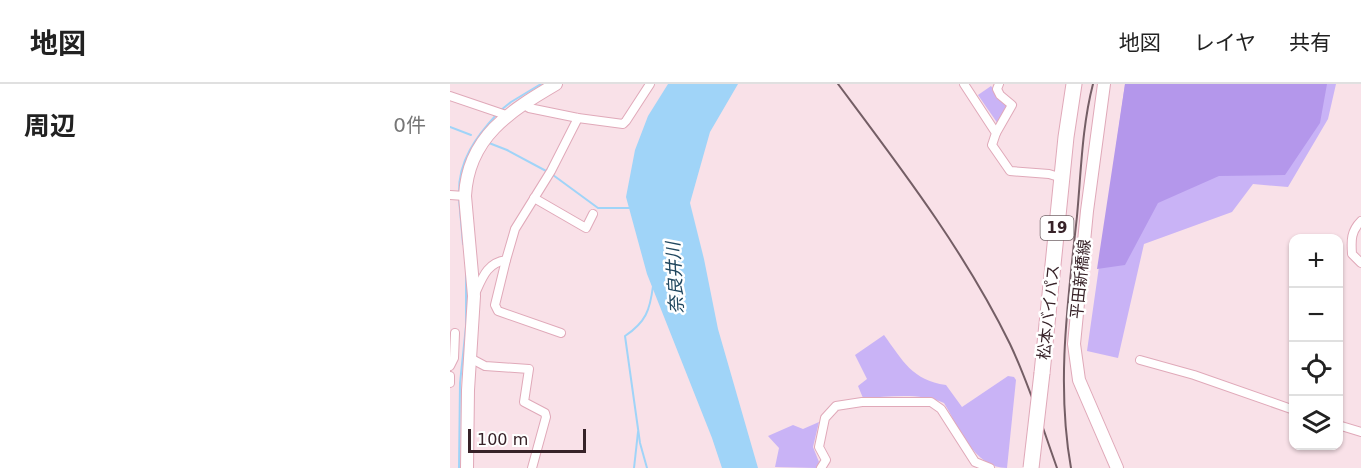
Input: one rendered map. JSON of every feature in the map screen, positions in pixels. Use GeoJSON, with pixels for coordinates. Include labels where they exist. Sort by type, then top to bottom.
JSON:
{"type":"FeatureCollection","features":[{"type":"Feature","properties":{"kind":"highway","name":"松本バイパス"},"geometry":{"type":"LineString","coordinates":[[1031,468],[1074,84]]}},
{"type":"Feature","properties":{"kind":"street"},"geometry":{"type":"LineString","coordinates":[[450,96],[501,112],[523,104],[556,84]]}},
{"type":"Feature","properties":{"kind":"street"},"geometry":{"type":"LineString","coordinates":[[523,104],[529,108],[578,118],[623,124],[650,84]]}},
{"type":"Feature","properties":{"kind":"street"},"geometry":{"type":"LineString","coordinates":[[964,84],[996,133]]}},
{"type":"Feature","properties":{"kind":"street"},"geometry":{"type":"LineString","coordinates":[[999,84],[997,89],[1000,95],[1012,105],[992,145],[1010,171],[1049,174],[1062,178]]}},
{"type":"Feature","properties":{"kind":"street","name":"平田新橋線"},"geometry":{"type":"LineString","coordinates":[[1104,84],[1087,211],[1074,344],[1079,380],[1117,468]]}},
{"type":"Feature","properties":{"kind":"street"},"geometry":{"type":"LineString","coordinates":[[474,296],[457,195],[472,161],[501,112]]}},
{"type":"Feature","properties":{"kind":"street"},"geometry":{"type":"LineString","coordinates":[[561,333],[498,311],[495,305],[515,230],[549,174],[578,118]]}},
{"type":"Feature","properties":{"kind":"street"},"geometry":{"type":"LineString","coordinates":[[534,198],[586,228],[593,214]]}},
{"type":"Feature","properties":{"kind":"street"},"geometry":{"type":"LineString","coordinates":[[1361,221],[1353,229],[1351,242],[1352,254],[1361,263]]}},
{"type":"Feature","properties":{"kind":"street"},"geometry":{"type":"LineString","coordinates":[[450,366],[474,296],[485,272],[497,261],[506,260]]}},
{"type":"Feature","properties":{"kind":"street"},"geometry":{"type":"LineString","coordinates":[[461,333],[470,358],[467,468]]}},
{"type":"Feature","properties":{"kind":"street"},"geometry":{"type":"LineString","coordinates":[[470,358],[485,366],[529,369],[524,402],[545,413],[546,417],[531,468]]}},
{"type":"Feature","properties":{"kind":"street"},"geometry":{"type":"LineString","coordinates":[[1140,360],[1194,375],[1289,409]]}},
{"type":"Feature","properties":{"kind":"street"},"geometry":{"type":"LineString","coordinates":[[450,376],[450,383]]}},
{"type":"Feature","properties":{"kind":"street"},"geometry":{"type":"LineString","coordinates":[[821,468],[826,460],[819,447],[825,417],[836,406],[870,402],[931,402],[941,409],[975,462],[990,468]]}},
{"type":"Feature","properties":{"kind":"street"},"geometry":{"type":"LineString","coordinates":[[1343,427],[1361,432]]}},
{"type":"Feature","properties":{"kind":"shaded area"},"geometry":{"type":"Polygon","coordinates":[[[1125,84],[1336,84],[1328,119],[1288,187],[1253,184],[1232,212],[1144,244],[1118,358],[1087,351],[1125,84]]]}},
{"type":"Feature","properties":{"kind":"shaded area"},"geometry":{"type":"Polygon","coordinates":[[[1125,84],[1327,84],[1320,123],[1285,175],[1219,176],[1158,203],[1125,265],[1097,269],[1125,84]]]}},
{"type":"Feature","properties":{"kind":"shaded area"},"geometry":{"type":"Polygon","coordinates":[[[991,86],[1007,107],[998,124],[978,95],[991,86]]]}},
{"type":"Feature","properties":{"kind":"shaded area"},"geometry":{"type":"Polygon","coordinates":[[[884,335],[909,368],[925,379],[946,385],[962,407],[1008,376],[1014,377],[1016,380],[1007,468],[995,466],[977,454],[944,403],[914,396],[863,398],[858,386],[867,379],[855,355],[884,335]]]}},
{"type":"Feature","properties":{"kind":"shaded area"},"geometry":{"type":"Polygon","coordinates":[[[819,422],[813,447],[819,462],[816,468],[775,467],[779,448],[768,436],[793,425],[803,429],[819,422]]]}},
{"type":"Feature","properties":{"kind":"water","name":"奈良井川"},"geometry":{"type":"Polygon","coordinates":[[[668,84],[738,84],[710,132],[690,203],[718,329],[758,468],[722,468],[647,274],[626,197],[635,150],[648,116],[668,84]]]}},
{"type":"Feature","properties":{"kind":"waterway"},"geometry":{"type":"LineString","coordinates":[[501,110],[541,84]]}},
{"type":"Feature","properties":{"kind":"waterway"},"geometry":{"type":"LineString","coordinates":[[459,193],[459,181],[465,160],[482,132],[497,114]]}},
{"type":"Feature","properties":{"kind":"waterway"},"geometry":{"type":"LineString","coordinates":[[450,127],[471,135]]}},
{"type":"Feature","properties":{"kind":"waterway"},"geometry":{"type":"LineString","coordinates":[[489,143],[548,172]]}},
{"type":"Feature","properties":{"kind":"waterway"},"geometry":{"type":"LineString","coordinates":[[553,175],[598,208],[629,208]]}},
{"type":"Feature","properties":{"kind":"waterway"},"geometry":{"type":"LineString","coordinates":[[459,199],[463,244]]}},
{"type":"Feature","properties":{"kind":"waterway"},"geometry":{"type":"LineString","coordinates":[[459,468],[460,383],[466,326],[466,267]]}},
{"type":"Feature","properties":{"kind":"waterway"},"geometry":{"type":"LineString","coordinates":[[647,468],[640,443],[625,336],[638,326],[646,315],[653,286]]}},
{"type":"Feature","properties":{"kind":"waterway"},"geometry":{"type":"LineString","coordinates":[[634,468],[638,432]]}},
{"type":"Feature","properties":{"kind":"railway"},"geometry":{"type":"LineString","coordinates":[[838,84],[885,146],[952,242],[992,309],[1023,374],[1057,468]]}},
{"type":"Feature","properties":{"kind":"railway"},"geometry":{"type":"LineString","coordinates":[[1071,468],[1064,405],[1065,342],[1084,133],[1093,84]]}}]}
